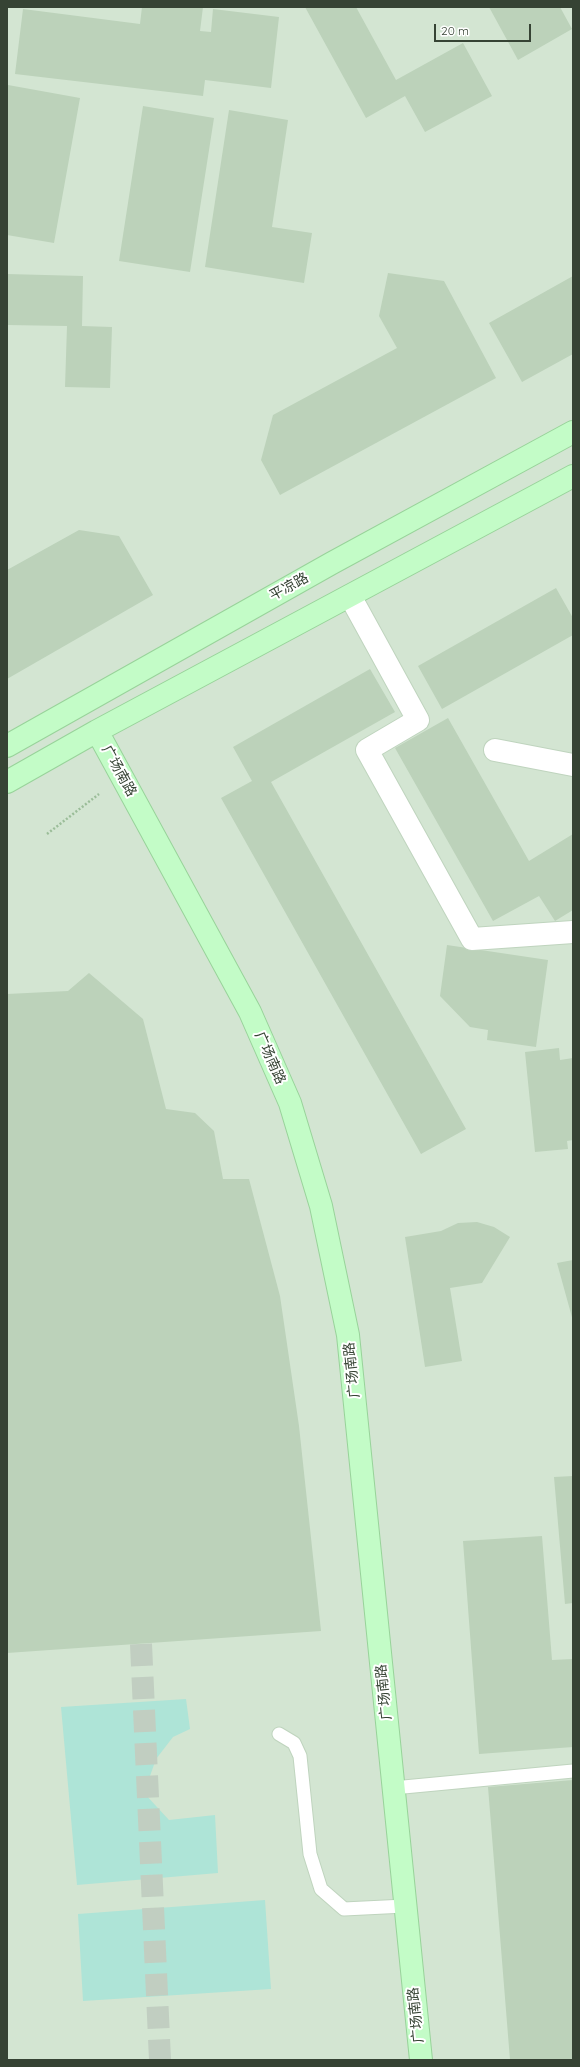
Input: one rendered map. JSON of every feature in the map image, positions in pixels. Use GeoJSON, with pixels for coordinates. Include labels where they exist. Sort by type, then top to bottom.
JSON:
{"type":"FeatureCollection","features":[{"type":"Feature","properties":{"kind":"street","name":"平凉路"},"geometry":{"type":"LineString","coordinates":[[7,746],[326,567],[573,432]]}},
{"type":"Feature","properties":{"kind":"street"},"geometry":{"type":"LineString","coordinates":[[7,782],[97,731],[573,476]]}},
{"type":"Feature","properties":{"kind":"street"},"geometry":{"type":"LineString","coordinates":[[350,596],[418,720],[367,750],[472,939],[573,932]]}},
{"type":"Feature","properties":{"kind":"street","name":"广场南路"},"geometry":{"type":"LineString","coordinates":[[97,731],[250,1012],[290,1104],[321,1206],[348,1335],[421,2060]]}},
{"type":"Feature","properties":{"kind":"street"},"geometry":{"type":"LineString","coordinates":[[495,750],[573,765]]}},
{"type":"Feature","properties":{"kind":"lane"},"geometry":{"type":"LineString","coordinates":[[279,1734],[294,1744],[300,1756],[310,1854],[321,1889],[344,1909],[405,1906]]}},
{"type":"Feature","properties":{"kind":"lane"},"geometry":{"type":"LineString","coordinates":[[393,1788],[573,1771]]}},
{"type":"Feature","properties":{"kind":"path"},"geometry":{"type":"LineString","coordinates":[[47,834],[122,777]]}},
{"type":"Feature","properties":{"kind":"shaded area"},"geometry":{"type":"Polygon","coordinates":[[[7,7],[573,7],[573,2060],[7,2060],[7,7]]]}},
{"type":"Feature","properties":{"kind":"shaded area"},"geometry":{"type":"Polygon","coordinates":[[[186,1699],[190,1729],[173,1737],[156,1759],[144,1793],[169,1820],[215,1815],[218,1873],[77,1885],[61,1707],[186,1699]]]}},
{"type":"Feature","properties":{"kind":"shaded area"},"geometry":{"type":"Polygon","coordinates":[[[265,1900],[271,1989],[83,2001],[78,1914],[265,1900]]]}},
{"type":"Feature","properties":{"kind":"building"},"geometry":{"type":"Polygon","coordinates":[[[142,7],[203,7],[200,31],[211,32],[213,9],[279,17],[271,88],[205,80],[203,96],[15,74],[23,9],[140,24],[142,7]]]}},
{"type":"Feature","properties":{"kind":"building"},"geometry":{"type":"Polygon","coordinates":[[[305,7],[356,7],[396,80],[463,43],[492,96],[425,132],[405,96],[366,118],[305,7]]]}},
{"type":"Feature","properties":{"kind":"building"},"geometry":{"type":"Polygon","coordinates":[[[489,7],[560,7],[572,29],[518,60],[489,7]]]}},
{"type":"Feature","properties":{"kind":"building"},"geometry":{"type":"Polygon","coordinates":[[[8,85],[80,98],[54,243],[7,235],[8,85]]]}},
{"type":"Feature","properties":{"kind":"building"},"geometry":{"type":"Polygon","coordinates":[[[143,106],[214,118],[190,272],[119,261],[143,106]]]}},
{"type":"Feature","properties":{"kind":"building"},"geometry":{"type":"Polygon","coordinates":[[[229,110],[288,120],[272,227],[312,233],[304,283],[205,267],[229,110]]]}},
{"type":"Feature","properties":{"kind":"building"},"geometry":{"type":"Polygon","coordinates":[[[388,273],[444,281],[496,378],[280,495],[261,460],[273,415],[397,348],[379,316],[388,273]]]}},
{"type":"Feature","properties":{"kind":"building"},"geometry":{"type":"Polygon","coordinates":[[[7,274],[83,276],[82,326],[112,327],[110,388],[65,387],[67,326],[7,325],[7,274]]]}},
{"type":"Feature","properties":{"kind":"building"},"geometry":{"type":"Polygon","coordinates":[[[573,276],[573,354],[522,382],[489,323],[573,276]]]}},
{"type":"Feature","properties":{"kind":"building"},"geometry":{"type":"Polygon","coordinates":[[[79,530],[119,536],[153,595],[7,679],[7,570],[79,530]]]}},
{"type":"Feature","properties":{"kind":"building"},"geometry":{"type":"Polygon","coordinates":[[[556,588],[573,618],[573,635],[442,709],[418,666],[556,588]]]}},
{"type":"Feature","properties":{"kind":"building"},"geometry":{"type":"Polygon","coordinates":[[[370,669],[395,712],[271,782],[466,1129],[421,1154],[221,798],[252,781],[233,747],[370,669]]]}},
{"type":"Feature","properties":{"kind":"building"},"geometry":{"type":"Polygon","coordinates":[[[448,718],[529,861],[573,834],[573,910],[555,921],[539,896],[493,921],[395,748],[448,718]]]}},
{"type":"Feature","properties":{"kind":"building"},"geometry":{"type":"Polygon","coordinates":[[[447,945],[548,960],[536,1047],[487,1040],[488,1030],[470,1027],[440,996],[447,945]]]}},
{"type":"Feature","properties":{"kind":"building"},"geometry":{"type":"Polygon","coordinates":[[[89,973],[143,1019],[166,1109],[195,1113],[214,1131],[223,1179],[249,1179],[280,1296],[299,1426],[321,1631],[7,1653],[7,994],[68,991],[89,973]]]}},
{"type":"Feature","properties":{"kind":"building"},"geometry":{"type":"Polygon","coordinates":[[[559,1048],[560,1060],[573,1058],[573,1140],[567,1141],[568,1149],[535,1152],[525,1052],[559,1048]]]}},
{"type":"Feature","properties":{"kind":"building"},"geometry":{"type":"Polygon","coordinates":[[[477,1222],[494,1227],[510,1237],[482,1283],[450,1288],[462,1361],[425,1367],[405,1237],[441,1231],[458,1223],[477,1222]]]}},
{"type":"Feature","properties":{"kind":"building"},"geometry":{"type":"Polygon","coordinates":[[[573,1260],[573,1321],[557,1263],[573,1260]]]}},
{"type":"Feature","properties":{"kind":"building"},"geometry":{"type":"Polygon","coordinates":[[[573,1476],[573,1603],[565,1604],[554,1477],[573,1476]]]}},
{"type":"Feature","properties":{"kind":"building"},"geometry":{"type":"Polygon","coordinates":[[[542,1536],[552,1660],[573,1659],[573,1747],[479,1754],[463,1541],[542,1536]]]}},
{"type":"Feature","properties":{"kind":"building"},"geometry":{"type":"Polygon","coordinates":[[[573,1780],[573,2060],[510,2060],[488,1787],[573,1780]]]}},
{"type":"Feature","properties":{"kind":"tunnel"},"geometry":{"type":"LineString","coordinates":[[141,1644],[160,2060]]}}]}
